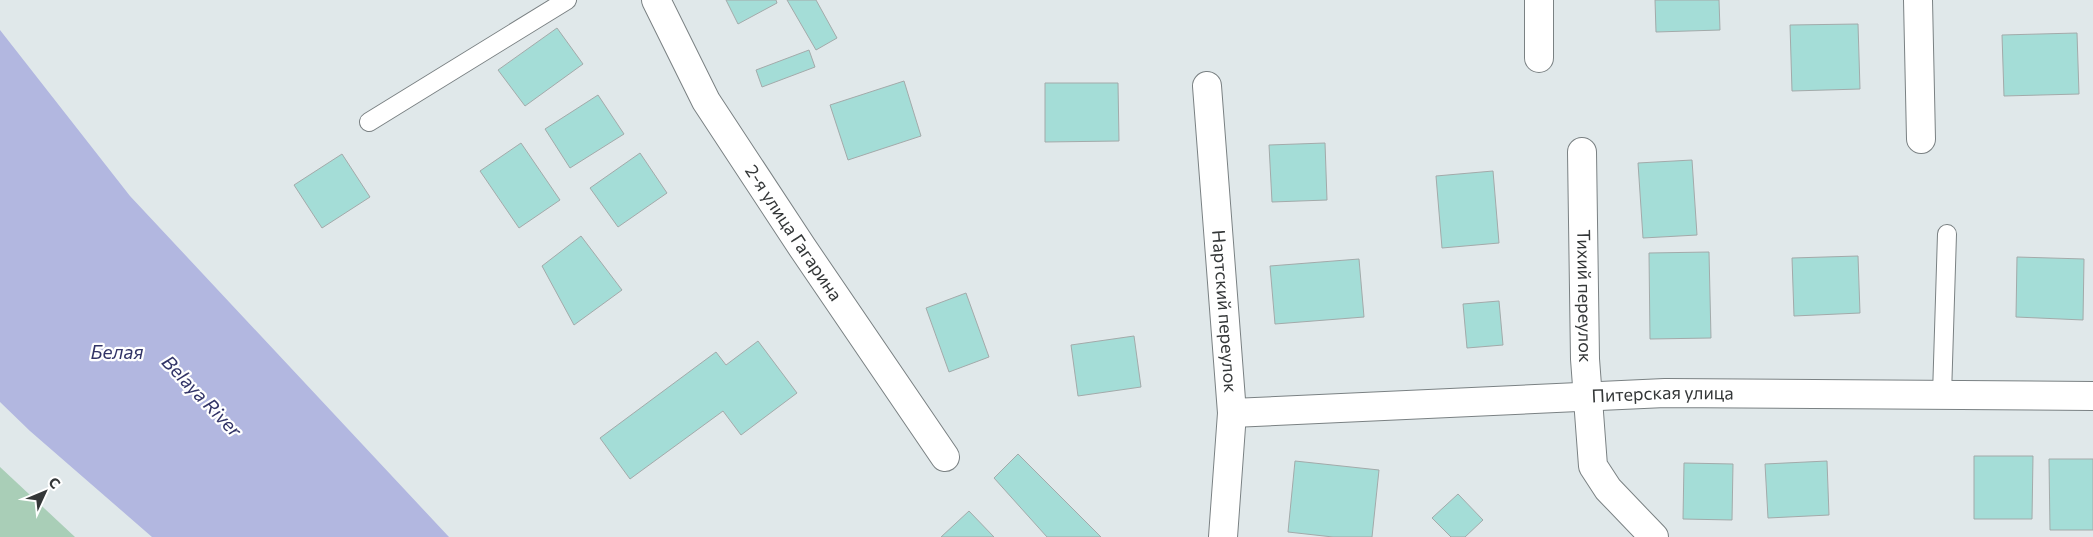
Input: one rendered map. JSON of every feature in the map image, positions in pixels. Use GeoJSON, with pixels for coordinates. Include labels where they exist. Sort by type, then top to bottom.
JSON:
{"type":"FeatureCollection","features":[{"type":"Feature","properties":{"kind":"street","name":"2-я улица Гагарина"},"geometry":{"type":"LineString","coordinates":[[656,0],[706,101],[802,247],[945,457]]}},
{"type":"Feature","properties":{"kind":"street"},"geometry":{"type":"LineString","coordinates":[[1539,0],[1539,58]]}},
{"type":"Feature","properties":{"kind":"street"},"geometry":{"type":"LineString","coordinates":[[1918,0],[1921,138]]}},
{"type":"Feature","properties":{"kind":"street","name":"Нартский переулок"},"geometry":{"type":"LineString","coordinates":[[1207,86],[1232,413],[1222,537]]}},
{"type":"Feature","properties":{"kind":"street","name":"Тихий переулок"},"geometry":{"type":"LineString","coordinates":[[1582,152],[1585,358],[1593,466],[1608,489],[1654,537]]}},
{"type":"Feature","properties":{"kind":"street","name":"Питерская улица"},"geometry":{"type":"LineString","coordinates":[[1232,413],[1665,393],[2093,396]]}},
{"type":"Feature","properties":{"kind":"lane"},"geometry":{"type":"LineString","coordinates":[[369,122],[567,0]]}},
{"type":"Feature","properties":{"kind":"lane"},"geometry":{"type":"LineString","coordinates":[[1942,395],[1947,234]]}},
{"type":"Feature","properties":{"kind":"green space"},"geometry":{"type":"Polygon","coordinates":[[[0,467],[75,537],[0,537],[0,467]]]}},
{"type":"Feature","properties":{"kind":"water","name":"Белая"},"geometry":{"type":"Polygon","coordinates":[[[0,30],[130,196],[449,537],[152,537],[30,431],[0,402],[0,30]]]}},
{"type":"Feature","properties":{"kind":"building"},"geometry":{"type":"Polygon","coordinates":[[[726,0],[776,0],[777,3],[738,24],[726,0]]]}},
{"type":"Feature","properties":{"kind":"building"},"geometry":{"type":"Polygon","coordinates":[[[787,0],[816,0],[837,38],[816,50],[787,0]]]}},
{"type":"Feature","properties":{"kind":"building"},"geometry":{"type":"Polygon","coordinates":[[[1655,0],[1719,0],[1720,30],[1656,32],[1655,0]]]}},
{"type":"Feature","properties":{"kind":"building"},"geometry":{"type":"Polygon","coordinates":[[[1858,24],[1860,89],[1792,91],[1790,25],[1858,24]]]}},
{"type":"Feature","properties":{"kind":"building"},"geometry":{"type":"Polygon","coordinates":[[[557,28],[583,64],[525,106],[498,70],[557,28]]]}},
{"type":"Feature","properties":{"kind":"building"},"geometry":{"type":"Polygon","coordinates":[[[2077,33],[2079,94],[2004,96],[2002,35],[2077,33]]]}},
{"type":"Feature","properties":{"kind":"building"},"geometry":{"type":"Polygon","coordinates":[[[809,50],[815,67],[762,87],[756,70],[809,50]]]}},
{"type":"Feature","properties":{"kind":"building"},"geometry":{"type":"Polygon","coordinates":[[[904,81],[921,136],[848,160],[830,105],[904,81]]]}},
{"type":"Feature","properties":{"kind":"building"},"geometry":{"type":"Polygon","coordinates":[[[1045,83],[1118,83],[1119,141],[1045,142],[1045,83]]]}},
{"type":"Feature","properties":{"kind":"building"},"geometry":{"type":"Polygon","coordinates":[[[598,95],[624,134],[570,168],[545,129],[598,95]]]}},
{"type":"Feature","properties":{"kind":"building"},"geometry":{"type":"Polygon","coordinates":[[[521,143],[560,200],[519,228],[480,171],[521,143]]]}},
{"type":"Feature","properties":{"kind":"building"},"geometry":{"type":"Polygon","coordinates":[[[1325,143],[1327,200],[1272,202],[1269,145],[1325,143]]]}},
{"type":"Feature","properties":{"kind":"building"},"geometry":{"type":"Polygon","coordinates":[[[640,153],[667,193],[618,227],[590,188],[640,153]]]}},
{"type":"Feature","properties":{"kind":"building"},"geometry":{"type":"Polygon","coordinates":[[[342,154],[370,197],[322,228],[294,185],[342,154]]]}},
{"type":"Feature","properties":{"kind":"building"},"geometry":{"type":"Polygon","coordinates":[[[1692,160],[1697,235],[1643,238],[1638,163],[1692,160]]]}},
{"type":"Feature","properties":{"kind":"building"},"geometry":{"type":"Polygon","coordinates":[[[1493,171],[1499,243],[1442,248],[1436,176],[1493,171]]]}},
{"type":"Feature","properties":{"kind":"building"},"geometry":{"type":"Polygon","coordinates":[[[581,236],[622,290],[574,325],[542,266],[581,236]]]}},
{"type":"Feature","properties":{"kind":"building"},"geometry":{"type":"Polygon","coordinates":[[[1709,252],[1711,338],[1650,339],[1649,253],[1709,252]]]}},
{"type":"Feature","properties":{"kind":"building"},"geometry":{"type":"Polygon","coordinates":[[[1858,256],[1860,313],[1794,316],[1792,258],[1858,256]]]}},
{"type":"Feature","properties":{"kind":"building"},"geometry":{"type":"Polygon","coordinates":[[[2017,257],[2084,259],[2083,320],[2016,317],[2017,257]]]}},
{"type":"Feature","properties":{"kind":"building"},"geometry":{"type":"Polygon","coordinates":[[[1359,259],[1364,317],[1275,324],[1270,266],[1359,259]]]}},
{"type":"Feature","properties":{"kind":"building"},"geometry":{"type":"Polygon","coordinates":[[[966,293],[989,357],[949,372],[926,308],[966,293]]]}},
{"type":"Feature","properties":{"kind":"building"},"geometry":{"type":"Polygon","coordinates":[[[1499,301],[1503,345],[1467,348],[1463,304],[1499,301]]]}},
{"type":"Feature","properties":{"kind":"building"},"geometry":{"type":"Polygon","coordinates":[[[1134,336],[1141,387],[1078,396],[1071,345],[1134,336]]]}},
{"type":"Feature","properties":{"kind":"building"},"geometry":{"type":"Polygon","coordinates":[[[758,341],[797,393],[741,435],[723,411],[630,479],[600,438],[716,352],[726,365],[758,341]]]}},
{"type":"Feature","properties":{"kind":"building"},"geometry":{"type":"Polygon","coordinates":[[[1018,454],[1101,537],[1047,537],[994,478],[1018,454]]]}},
{"type":"Feature","properties":{"kind":"building"},"geometry":{"type":"Polygon","coordinates":[[[1974,456],[2033,456],[2032,519],[1974,519],[1974,456]]]}},
{"type":"Feature","properties":{"kind":"building"},"geometry":{"type":"Polygon","coordinates":[[[2049,459],[2093,459],[2093,530],[2050,530],[2049,459]]]}},
{"type":"Feature","properties":{"kind":"building"},"geometry":{"type":"Polygon","coordinates":[[[1295,461],[1379,470],[1372,537],[1333,537],[1288,532],[1295,461]]]}},
{"type":"Feature","properties":{"kind":"building"},"geometry":{"type":"Polygon","coordinates":[[[1827,461],[1829,515],[1768,518],[1765,464],[1827,461]]]}},
{"type":"Feature","properties":{"kind":"building"},"geometry":{"type":"Polygon","coordinates":[[[1684,463],[1733,464],[1732,520],[1683,519],[1684,463]]]}},
{"type":"Feature","properties":{"kind":"building"},"geometry":{"type":"Polygon","coordinates":[[[1458,494],[1483,520],[1465,537],[1451,537],[1432,518],[1458,494]]]}},
{"type":"Feature","properties":{"kind":"building"},"geometry":{"type":"Polygon","coordinates":[[[969,511],[994,537],[941,537],[969,511]]]}},
{"type":"Feature","properties":{"kind":"water label","name":"Belaya River"},"geometry":{"type":"Point","coordinates":[202,396]}}]}
